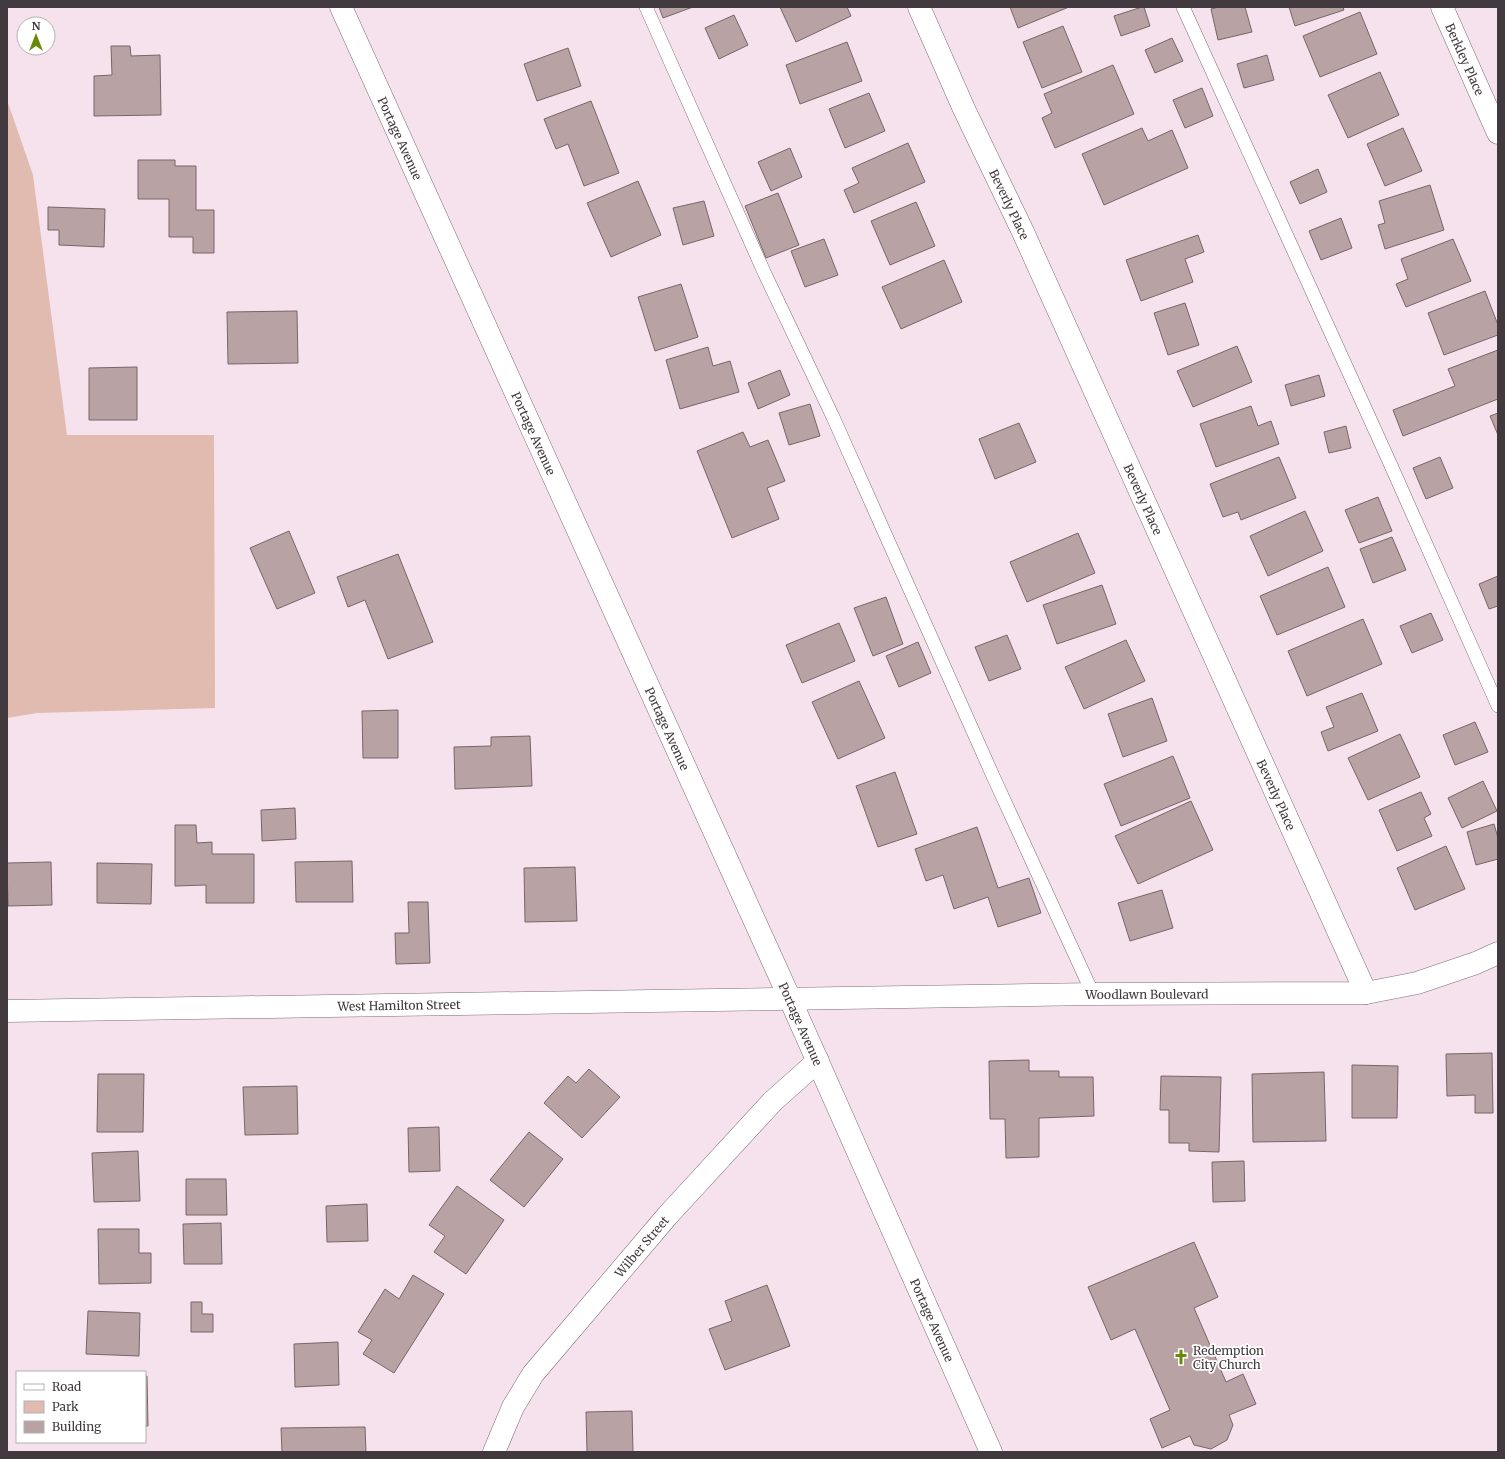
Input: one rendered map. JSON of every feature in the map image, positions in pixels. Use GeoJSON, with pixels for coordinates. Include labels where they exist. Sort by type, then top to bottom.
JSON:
{"type":"FeatureCollection","features":[{"type":"Feature","properties":{"kind":"street","name":"Portage Avenue"},"geometry":{"type":"LineString","coordinates":[[341,7],[818,1061],[991,1452]]}},
{"type":"Feature","properties":{"kind":"street","name":"Beverly Place"},"geometry":{"type":"LineString","coordinates":[[919,7],[964,109],[1023,232],[1366,993]]}},
{"type":"Feature","properties":{"kind":"street","name":"Berkley Place"},"geometry":{"type":"LineString","coordinates":[[1442,7],[1498,133]]}},
{"type":"Feature","properties":{"kind":"street","name":"Woodlawn Boulevard"},"geometry":{"type":"LineString","coordinates":[[790,999],[1093,994],[1366,993],[1417,983],[1476,963],[1498,953]]}},
{"type":"Feature","properties":{"kind":"street","name":"West Hamilton Street"},"geometry":{"type":"LineString","coordinates":[[7,1011],[790,999]]}},
{"type":"Feature","properties":{"kind":"street","name":"Wilber Street"},"geometry":{"type":"LineString","coordinates":[[494,1452],[513,1407],[533,1374],[668,1215],[773,1100],[818,1061]]}},
{"type":"Feature","properties":{"kind":"lane"},"geometry":{"type":"LineString","coordinates":[[646,7],[764,272],[833,417],[993,776],[1093,994]]}},
{"type":"Feature","properties":{"kind":"lane"},"geometry":{"type":"LineString","coordinates":[[1183,7],[1390,461],[1498,706]]}},
{"type":"Feature","properties":{"kind":"green space"},"geometry":{"type":"Polygon","coordinates":[[[7,100],[33,175],[67,435],[214,435],[215,708],[37,713],[7,718],[7,100]]]}},
{"type":"Feature","properties":{"kind":"building"},"geometry":{"type":"Polygon","coordinates":[[[659,7],[693,7],[663,18],[659,7]]]}},
{"type":"Feature","properties":{"kind":"building"},"geometry":{"type":"Polygon","coordinates":[[[780,7],[847,7],[851,16],[796,42],[780,7]]]}},
{"type":"Feature","properties":{"kind":"building"},"geometry":{"type":"Polygon","coordinates":[[[1010,7],[1069,7],[1018,28],[1010,7]]]}},
{"type":"Feature","properties":{"kind":"building"},"geometry":{"type":"Polygon","coordinates":[[[1144,7],[1150,26],[1121,36],[1114,16],[1144,7]]]}},
{"type":"Feature","properties":{"kind":"building"},"geometry":{"type":"Polygon","coordinates":[[[1219,7],[1245,7],[1252,32],[1218,40],[1211,9],[1219,7]]]}},
{"type":"Feature","properties":{"kind":"building"},"geometry":{"type":"Polygon","coordinates":[[[1289,7],[1343,7],[1344,10],[1295,26],[1289,7]]]}},
{"type":"Feature","properties":{"kind":"building"},"geometry":{"type":"Polygon","coordinates":[[[1360,12],[1377,54],[1320,77],[1303,36],[1360,12]]]}},
{"type":"Feature","properties":{"kind":"building"},"geometry":{"type":"Polygon","coordinates":[[[734,15],[748,45],[719,59],[705,28],[734,15]]]}},
{"type":"Feature","properties":{"kind":"building"},"geometry":{"type":"Polygon","coordinates":[[[1063,26],[1082,72],[1042,88],[1023,42],[1063,26]]]}},
{"type":"Feature","properties":{"kind":"building"},"geometry":{"type":"Polygon","coordinates":[[[1172,38],[1183,61],[1155,73],[1145,50],[1172,38]]]}},
{"type":"Feature","properties":{"kind":"building"},"geometry":{"type":"Polygon","coordinates":[[[847,42],[862,81],[800,104],[786,65],[847,42]]]}},
{"type":"Feature","properties":{"kind":"building"},"geometry":{"type":"Polygon","coordinates":[[[111,46],[130,46],[131,56],[160,55],[161,115],[94,116],[94,76],[112,75],[111,46]]]}},
{"type":"Feature","properties":{"kind":"building"},"geometry":{"type":"Polygon","coordinates":[[[568,48],[581,86],[537,101],[524,64],[568,48]]]}},
{"type":"Feature","properties":{"kind":"building"},"geometry":{"type":"Polygon","coordinates":[[[1267,55],[1274,80],[1244,88],[1237,64],[1267,55]]]}},
{"type":"Feature","properties":{"kind":"building"},"geometry":{"type":"Polygon","coordinates":[[[1113,65],[1134,114],[1055,148],[1042,118],[1052,113],[1044,94],[1113,65]]]}},
{"type":"Feature","properties":{"kind":"building"},"geometry":{"type":"Polygon","coordinates":[[[1380,72],[1399,115],[1348,138],[1328,95],[1380,72]]]}},
{"type":"Feature","properties":{"kind":"building"},"geometry":{"type":"Polygon","coordinates":[[[1202,88],[1213,116],[1185,128],[1173,100],[1202,88]]]}},
{"type":"Feature","properties":{"kind":"building"},"geometry":{"type":"Polygon","coordinates":[[[869,93],[885,131],[845,148],[829,109],[869,93]]]}},
{"type":"Feature","properties":{"kind":"building"},"geometry":{"type":"Polygon","coordinates":[[[591,101],[619,173],[584,186],[568,144],[556,149],[544,119],[591,101]]]}},
{"type":"Feature","properties":{"kind":"building"},"geometry":{"type":"Polygon","coordinates":[[[1142,128],[1148,141],[1172,130],[1188,168],[1104,205],[1082,154],[1142,128]]]}},
{"type":"Feature","properties":{"kind":"building"},"geometry":{"type":"Polygon","coordinates":[[[1403,128],[1422,171],[1385,186],[1367,144],[1403,128]]]}},
{"type":"Feature","properties":{"kind":"building"},"geometry":{"type":"Polygon","coordinates":[[[908,143],[925,182],[854,213],[844,190],[859,183],[852,168],[908,143]]]}},
{"type":"Feature","properties":{"kind":"building"},"geometry":{"type":"Polygon","coordinates":[[[790,148],[802,177],[771,191],[758,162],[790,148]]]}},
{"type":"Feature","properties":{"kind":"building"},"geometry":{"type":"Polygon","coordinates":[[[138,160],[175,160],[175,166],[196,166],[196,210],[214,210],[214,253],[193,253],[193,237],[169,237],[169,199],[138,199],[138,160]]]}},
{"type":"Feature","properties":{"kind":"building"},"geometry":{"type":"Polygon","coordinates":[[[1318,169],[1327,192],[1300,204],[1290,182],[1318,169]]]}},
{"type":"Feature","properties":{"kind":"building"},"geometry":{"type":"Polygon","coordinates":[[[638,181],[661,235],[611,257],[587,203],[638,181]]]}},
{"type":"Feature","properties":{"kind":"building"},"geometry":{"type":"Polygon","coordinates":[[[1430,185],[1444,230],[1385,249],[1378,225],[1385,223],[1379,201],[1430,185]]]}},
{"type":"Feature","properties":{"kind":"building"},"geometry":{"type":"Polygon","coordinates":[[[778,193],[799,245],[766,258],[745,206],[778,193]]]}},
{"type":"Feature","properties":{"kind":"building"},"geometry":{"type":"Polygon","coordinates":[[[704,201],[714,236],[683,245],[673,208],[704,201]]]}},
{"type":"Feature","properties":{"kind":"building"},"geometry":{"type":"Polygon","coordinates":[[[916,202],[935,246],[890,265],[871,221],[916,202]]]}},
{"type":"Feature","properties":{"kind":"building"},"geometry":{"type":"Polygon","coordinates":[[[48,207],[105,209],[104,247],[59,245],[59,230],[48,230],[48,207]]]}},
{"type":"Feature","properties":{"kind":"building"},"geometry":{"type":"Polygon","coordinates":[[[1341,218],[1352,248],[1321,260],[1309,231],[1341,218]]]}},
{"type":"Feature","properties":{"kind":"building"},"geometry":{"type":"Polygon","coordinates":[[[1198,235],[1204,252],[1185,259],[1193,282],[1141,301],[1126,260],[1198,235]]]}},
{"type":"Feature","properties":{"kind":"building"},"geometry":{"type":"Polygon","coordinates":[[[824,239],[838,275],[805,287],[791,251],[824,239]]]}},
{"type":"Feature","properties":{"kind":"building"},"geometry":{"type":"Polygon","coordinates":[[[1453,239],[1471,281],[1406,307],[1396,284],[1408,279],[1401,259],[1453,239]]]}},
{"type":"Feature","properties":{"kind":"building"},"geometry":{"type":"Polygon","coordinates":[[[944,260],[962,302],[901,329],[882,287],[944,260]]]}},
{"type":"Feature","properties":{"kind":"building"},"geometry":{"type":"Polygon","coordinates":[[[681,284],[698,337],[655,351],[638,297],[681,284]]]}},
{"type":"Feature","properties":{"kind":"building"},"geometry":{"type":"Polygon","coordinates":[[[1485,291],[1498,325],[1498,335],[1444,355],[1428,313],[1485,291]]]}},
{"type":"Feature","properties":{"kind":"building"},"geometry":{"type":"Polygon","coordinates":[[[1185,303],[1199,345],[1168,355],[1154,313],[1185,303]]]}},
{"type":"Feature","properties":{"kind":"building"},"geometry":{"type":"Polygon","coordinates":[[[297,311],[298,363],[228,364],[227,312],[297,311]]]}},
{"type":"Feature","properties":{"kind":"building"},"geometry":{"type":"Polygon","coordinates":[[[1237,346],[1252,382],[1193,407],[1177,371],[1237,346]]]}},
{"type":"Feature","properties":{"kind":"building"},"geometry":{"type":"Polygon","coordinates":[[[708,347],[713,366],[730,361],[739,392],[680,409],[666,360],[708,347]]]}},
{"type":"Feature","properties":{"kind":"building"},"geometry":{"type":"Polygon","coordinates":[[[1498,350],[1498,399],[1403,436],[1393,410],[1455,386],[1448,369],[1498,350]]]}},
{"type":"Feature","properties":{"kind":"building"},"geometry":{"type":"Polygon","coordinates":[[[137,367],[137,420],[89,420],[89,368],[137,367]]]}},
{"type":"Feature","properties":{"kind":"building"},"geometry":{"type":"Polygon","coordinates":[[[780,370],[790,395],[758,409],[748,383],[780,370]]]}},
{"type":"Feature","properties":{"kind":"building"},"geometry":{"type":"Polygon","coordinates":[[[1319,375],[1325,396],[1291,406],[1285,385],[1319,375]]]}},
{"type":"Feature","properties":{"kind":"building"},"geometry":{"type":"Polygon","coordinates":[[[810,404],[820,436],[789,445],[779,413],[810,404]]]}},
{"type":"Feature","properties":{"kind":"building"},"geometry":{"type":"Polygon","coordinates":[[[1251,406],[1258,426],[1271,421],[1279,444],[1216,467],[1200,424],[1251,406]]]}},
{"type":"Feature","properties":{"kind":"building"},"geometry":{"type":"Polygon","coordinates":[[[1498,413],[1498,435],[1490,416],[1498,413]]]}},
{"type":"Feature","properties":{"kind":"building"},"geometry":{"type":"Polygon","coordinates":[[[1019,423],[1036,462],[995,479],[979,439],[1019,423]]]}},
{"type":"Feature","properties":{"kind":"building"},"geometry":{"type":"Polygon","coordinates":[[[1346,426],[1351,448],[1329,453],[1324,432],[1346,426]]]}},
{"type":"Feature","properties":{"kind":"building"},"geometry":{"type":"Polygon","coordinates":[[[743,432],[750,447],[768,440],[785,481],[767,488],[779,519],[732,538],[697,451],[743,432]]]}},
{"type":"Feature","properties":{"kind":"building"},"geometry":{"type":"Polygon","coordinates":[[[1279,457],[1296,498],[1241,520],[1238,512],[1223,517],[1210,484],[1279,457]]]}},
{"type":"Feature","properties":{"kind":"building"},"geometry":{"type":"Polygon","coordinates":[[[1440,457],[1453,488],[1426,499],[1413,468],[1440,457]]]}},
{"type":"Feature","properties":{"kind":"building"},"geometry":{"type":"Polygon","coordinates":[[[1378,497],[1392,531],[1359,543],[1345,510],[1378,497]]]}},
{"type":"Feature","properties":{"kind":"building"},"geometry":{"type":"Polygon","coordinates":[[[1305,511],[1323,551],[1268,576],[1250,536],[1305,511]]]}},
{"type":"Feature","properties":{"kind":"building"},"geometry":{"type":"Polygon","coordinates":[[[289,531],[315,593],[277,609],[250,548],[289,531]]]}},
{"type":"Feature","properties":{"kind":"building"},"geometry":{"type":"Polygon","coordinates":[[[1078,533],[1095,573],[1027,602],[1010,562],[1078,533]]]}},
{"type":"Feature","properties":{"kind":"building"},"geometry":{"type":"Polygon","coordinates":[[[1392,537],[1406,570],[1373,583],[1360,549],[1392,537]]]}},
{"type":"Feature","properties":{"kind":"building"},"geometry":{"type":"Polygon","coordinates":[[[398,554],[433,642],[388,659],[365,600],[348,607],[337,577],[398,554]]]}},
{"type":"Feature","properties":{"kind":"building"},"geometry":{"type":"Polygon","coordinates":[[[1328,567],[1345,607],[1277,635],[1260,596],[1328,567]]]}},
{"type":"Feature","properties":{"kind":"building"},"geometry":{"type":"Polygon","coordinates":[[[1498,576],[1498,606],[1489,609],[1479,584],[1498,576]]]}},
{"type":"Feature","properties":{"kind":"building"},"geometry":{"type":"Polygon","coordinates":[[[1102,585],[1116,624],[1057,644],[1043,605],[1102,585]]]}},
{"type":"Feature","properties":{"kind":"building"},"geometry":{"type":"Polygon","coordinates":[[[886,597],[903,644],[873,656],[854,608],[886,597]]]}},
{"type":"Feature","properties":{"kind":"building"},"geometry":{"type":"Polygon","coordinates":[[[1431,613],[1443,640],[1412,653],[1400,626],[1431,613]]]}},
{"type":"Feature","properties":{"kind":"building"},"geometry":{"type":"Polygon","coordinates":[[[1363,619],[1382,664],[1307,696],[1288,651],[1363,619]]]}},
{"type":"Feature","properties":{"kind":"building"},"geometry":{"type":"Polygon","coordinates":[[[839,623],[855,661],[802,683],[786,645],[839,623]]]}},
{"type":"Feature","properties":{"kind":"building"},"geometry":{"type":"Polygon","coordinates":[[[1007,635],[1021,669],[989,681],[975,647],[1007,635]]]}},
{"type":"Feature","properties":{"kind":"building"},"geometry":{"type":"Polygon","coordinates":[[[1126,640],[1145,681],[1084,709],[1065,667],[1126,640]]]}},
{"type":"Feature","properties":{"kind":"building"},"geometry":{"type":"Polygon","coordinates":[[[918,642],[931,673],[899,687],[886,656],[918,642]]]}},
{"type":"Feature","properties":{"kind":"building"},"geometry":{"type":"Polygon","coordinates":[[[859,681],[885,738],[838,759],[812,702],[859,681]]]}},
{"type":"Feature","properties":{"kind":"building"},"geometry":{"type":"Polygon","coordinates":[[[1362,693],[1378,731],[1328,751],[1321,732],[1334,727],[1326,707],[1362,693]]]}},
{"type":"Feature","properties":{"kind":"building"},"geometry":{"type":"Polygon","coordinates":[[[1152,698],[1167,741],[1123,757],[1108,714],[1152,698]]]}},
{"type":"Feature","properties":{"kind":"building"},"geometry":{"type":"Polygon","coordinates":[[[398,710],[398,758],[363,758],[362,711],[398,710]]]}},
{"type":"Feature","properties":{"kind":"building"},"geometry":{"type":"Polygon","coordinates":[[[1475,722],[1488,752],[1455,765],[1443,735],[1475,722]]]}},
{"type":"Feature","properties":{"kind":"building"},"geometry":{"type":"Polygon","coordinates":[[[1400,734],[1420,777],[1368,800],[1348,758],[1400,734]]]}},
{"type":"Feature","properties":{"kind":"building"},"geometry":{"type":"Polygon","coordinates":[[[530,736],[532,786],[455,789],[454,747],[491,746],[491,737],[530,736]]]}},
{"type":"Feature","properties":{"kind":"building"},"geometry":{"type":"Polygon","coordinates":[[[1173,756],[1190,798],[1121,826],[1104,784],[1173,756]]]}},
{"type":"Feature","properties":{"kind":"building"},"geometry":{"type":"Polygon","coordinates":[[[895,772],[917,834],[878,847],[856,786],[895,772]]]}},
{"type":"Feature","properties":{"kind":"building"},"geometry":{"type":"Polygon","coordinates":[[[1483,781],[1497,811],[1462,828],[1448,798],[1483,781]]]}},
{"type":"Feature","properties":{"kind":"building"},"geometry":{"type":"Polygon","coordinates":[[[1421,792],[1431,814],[1424,818],[1432,836],[1397,851],[1379,810],[1421,792]]]}},
{"type":"Feature","properties":{"kind":"building"},"geometry":{"type":"Polygon","coordinates":[[[1191,801],[1213,850],[1138,884],[1115,836],[1191,801]]]}},
{"type":"Feature","properties":{"kind":"building"},"geometry":{"type":"Polygon","coordinates":[[[295,808],[296,839],[262,841],[261,810],[295,808]]]}},
{"type":"Feature","properties":{"kind":"building"},"geometry":{"type":"Polygon","coordinates":[[[1494,824],[1498,838],[1498,859],[1476,865],[1467,832],[1494,824]]]}},
{"type":"Feature","properties":{"kind":"building"},"geometry":{"type":"Polygon","coordinates":[[[175,825],[196,825],[197,843],[212,842],[212,854],[254,854],[254,903],[206,903],[206,885],[175,886],[175,825]]]}},
{"type":"Feature","properties":{"kind":"building"},"geometry":{"type":"Polygon","coordinates":[[[977,827],[998,888],[1029,878],[1041,913],[998,927],[988,897],[954,909],[943,875],[926,881],[915,849],[977,827]]]}},
{"type":"Feature","properties":{"kind":"building"},"geometry":{"type":"Polygon","coordinates":[[[1446,846],[1465,889],[1415,910],[1397,868],[1446,846]]]}},
{"type":"Feature","properties":{"kind":"building"},"geometry":{"type":"Polygon","coordinates":[[[352,861],[353,902],[296,902],[295,862],[352,861]]]}},
{"type":"Feature","properties":{"kind":"building"},"geometry":{"type":"Polygon","coordinates":[[[51,862],[52,905],[8,906],[7,863],[51,862]]]}},
{"type":"Feature","properties":{"kind":"building"},"geometry":{"type":"Polygon","coordinates":[[[97,863],[152,864],[151,904],[97,903],[97,863]]]}},
{"type":"Feature","properties":{"kind":"building"},"geometry":{"type":"Polygon","coordinates":[[[575,867],[577,921],[525,922],[524,868],[575,867]]]}},
{"type":"Feature","properties":{"kind":"building"},"geometry":{"type":"Polygon","coordinates":[[[1162,890],[1173,928],[1130,941],[1118,903],[1162,890]]]}},
{"type":"Feature","properties":{"kind":"building"},"geometry":{"type":"Polygon","coordinates":[[[408,902],[428,902],[430,963],[396,964],[395,933],[409,933],[408,902]]]}},
{"type":"Feature","properties":{"kind":"building"},"geometry":{"type":"Polygon","coordinates":[[[1492,1053],[1493,1113],[1475,1113],[1475,1095],[1447,1096],[1446,1054],[1492,1053]]]}},
{"type":"Feature","properties":{"kind":"building"},"geometry":{"type":"Polygon","coordinates":[[[1029,1060],[1029,1071],[1059,1071],[1059,1077],[1093,1077],[1094,1116],[1039,1118],[1039,1157],[1006,1158],[1005,1119],[990,1119],[989,1061],[1029,1060]]]}},
{"type":"Feature","properties":{"kind":"building"},"geometry":{"type":"Polygon","coordinates":[[[1352,1065],[1398,1066],[1397,1118],[1352,1118],[1352,1065]]]}},
{"type":"Feature","properties":{"kind":"building"},"geometry":{"type":"Polygon","coordinates":[[[589,1069],[620,1097],[582,1138],[544,1103],[568,1076],[576,1083],[589,1069]]]}},
{"type":"Feature","properties":{"kind":"building"},"geometry":{"type":"Polygon","coordinates":[[[1324,1072],[1326,1141],[1253,1142],[1252,1074],[1324,1072]]]}},
{"type":"Feature","properties":{"kind":"building"},"geometry":{"type":"Polygon","coordinates":[[[98,1074],[144,1074],[143,1132],[97,1132],[98,1074]]]}},
{"type":"Feature","properties":{"kind":"building"},"geometry":{"type":"Polygon","coordinates":[[[1161,1076],[1221,1077],[1219,1152],[1189,1151],[1189,1143],[1169,1143],[1169,1110],[1160,1110],[1161,1076]]]}},
{"type":"Feature","properties":{"kind":"building"},"geometry":{"type":"Polygon","coordinates":[[[297,1086],[298,1134],[245,1135],[243,1087],[297,1086]]]}},
{"type":"Feature","properties":{"kind":"building"},"geometry":{"type":"Polygon","coordinates":[[[439,1127],[440,1171],[409,1172],[408,1128],[439,1127]]]}},
{"type":"Feature","properties":{"kind":"building"},"geometry":{"type":"Polygon","coordinates":[[[529,1132],[563,1159],[524,1207],[490,1180],[529,1132]]]}},
{"type":"Feature","properties":{"kind":"building"},"geometry":{"type":"Polygon","coordinates":[[[138,1151],[140,1201],[94,1202],[92,1153],[138,1151]]]}},
{"type":"Feature","properties":{"kind":"building"},"geometry":{"type":"Polygon","coordinates":[[[1244,1161],[1245,1201],[1213,1202],[1212,1162],[1244,1161]]]}},
{"type":"Feature","properties":{"kind":"building"},"geometry":{"type":"Polygon","coordinates":[[[186,1179],[226,1179],[227,1215],[186,1215],[186,1179]]]}},
{"type":"Feature","properties":{"kind":"building"},"geometry":{"type":"Polygon","coordinates":[[[457,1186],[504,1220],[466,1274],[434,1252],[445,1236],[429,1225],[457,1186]]]}},
{"type":"Feature","properties":{"kind":"building"},"geometry":{"type":"Polygon","coordinates":[[[367,1204],[368,1241],[327,1242],[326,1206],[367,1204]]]}},
{"type":"Feature","properties":{"kind":"building"},"geometry":{"type":"Polygon","coordinates":[[[221,1223],[222,1264],[184,1264],[183,1224],[221,1223]]]}},
{"type":"Feature","properties":{"kind":"building"},"geometry":{"type":"Polygon","coordinates":[[[98,1229],[139,1229],[139,1253],[151,1253],[151,1283],[99,1284],[98,1229]]]}},
{"type":"Feature","properties":{"kind":"building","name":"Redemption City Church"},"geometry":{"type":"Polygon","coordinates":[[[1194,1242],[1218,1297],[1194,1308],[1226,1382],[1243,1374],[1256,1404],[1229,1415],[1233,1425],[1227,1440],[1211,1449],[1194,1445],[1190,1436],[1162,1448],[1150,1419],[1170,1410],[1135,1329],[1111,1340],[1088,1287],[1194,1242]]]}},
{"type":"Feature","properties":{"kind":"building"},"geometry":{"type":"Polygon","coordinates":[[[413,1275],[444,1294],[394,1373],[363,1354],[372,1340],[358,1332],[385,1289],[399,1299],[413,1275]]]}},
{"type":"Feature","properties":{"kind":"building"},"geometry":{"type":"Polygon","coordinates":[[[767,1285],[790,1346],[725,1370],[709,1329],[732,1321],[725,1301],[767,1285]]]}},
{"type":"Feature","properties":{"kind":"building"},"geometry":{"type":"Polygon","coordinates":[[[191,1302],[202,1302],[202,1314],[213,1314],[213,1332],[191,1332],[191,1302]]]}},
{"type":"Feature","properties":{"kind":"building"},"geometry":{"type":"Polygon","coordinates":[[[88,1311],[140,1313],[139,1356],[86,1354],[88,1311]]]}},
{"type":"Feature","properties":{"kind":"building"},"geometry":{"type":"Polygon","coordinates":[[[338,1342],[339,1385],[295,1387],[294,1344],[338,1342]]]}},
{"type":"Feature","properties":{"kind":"building"},"geometry":{"type":"Polygon","coordinates":[[[146,1376],[147,1376],[148,1426],[146,1426],[146,1376]]]}},
{"type":"Feature","properties":{"kind":"building"},"geometry":{"type":"Polygon","coordinates":[[[632,1411],[633,1452],[587,1452],[586,1412],[632,1411]]]}},
{"type":"Feature","properties":{"kind":"building"},"geometry":{"type":"Polygon","coordinates":[[[365,1427],[366,1452],[282,1452],[281,1428],[365,1427]]]}},
{"type":"Feature","properties":{"kind":"place","name":"Redemption City Church"},"geometry":{"type":"Point","coordinates":[1181,1357]}}]}
